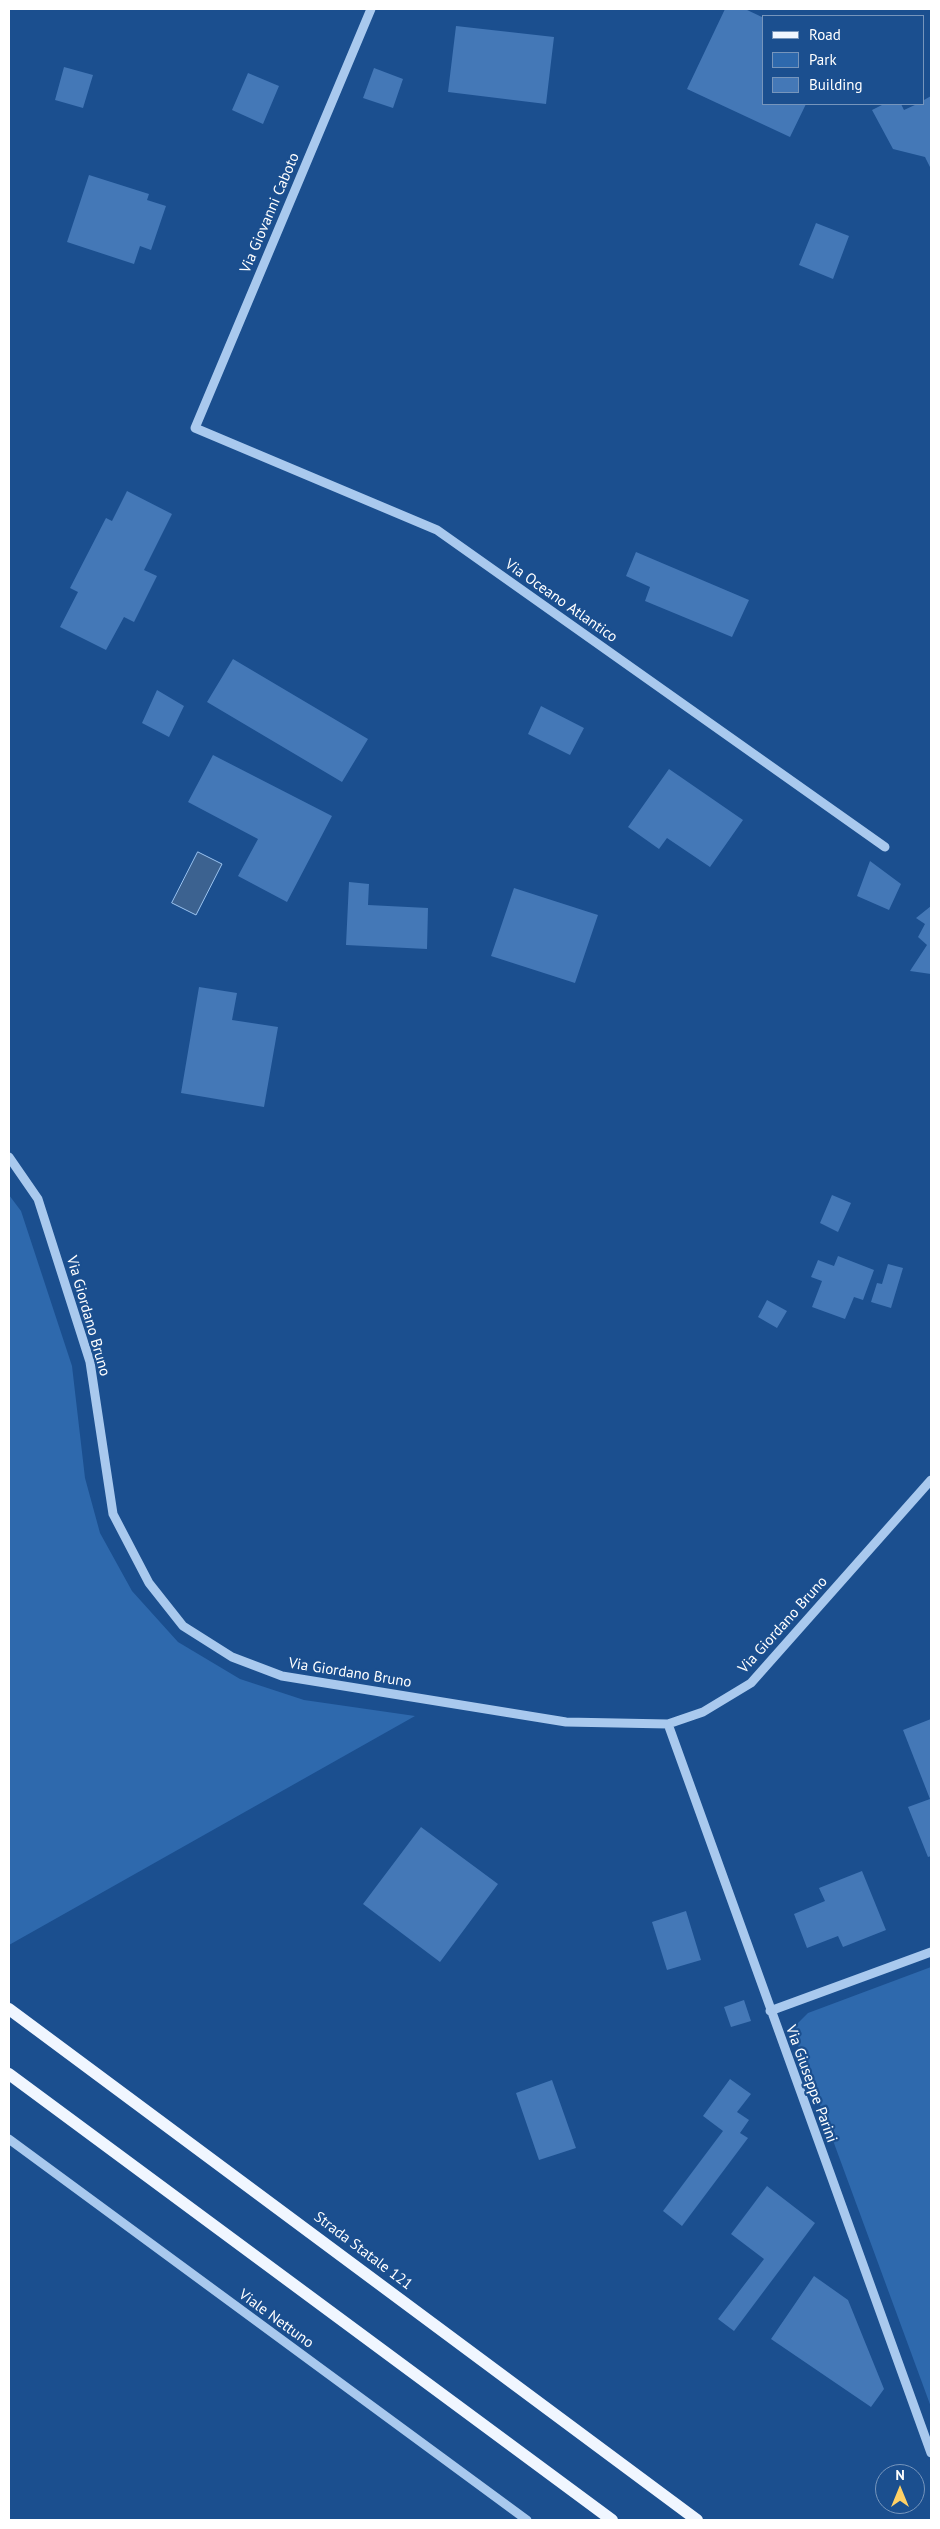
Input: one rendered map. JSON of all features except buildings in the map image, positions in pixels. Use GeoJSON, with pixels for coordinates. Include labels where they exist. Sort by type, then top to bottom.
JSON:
{"type":"FeatureCollection","features":[{"type":"Feature","properties":{"kind":"main road","name":"Strada Statale 121"},"geometry":{"type":"LineString","coordinates":[[9,2008],[697,2520]]}},
{"type":"Feature","properties":{"kind":"main road"},"geometry":{"type":"LineString","coordinates":[[9,2074],[612,2520]]}},
{"type":"Feature","properties":{"kind":"street","name":"Via Giovanni Caboto"},"geometry":{"type":"LineString","coordinates":[[194,428],[371,9]]}},
{"type":"Feature","properties":{"kind":"street","name":"Via Oceano Atlantico"},"geometry":{"type":"LineString","coordinates":[[194,428],[437,530],[885,847]]}},
{"type":"Feature","properties":{"kind":"street","name":"Via Giordano Bruno"},"geometry":{"type":"LineString","coordinates":[[9,1157],[38,1199],[90,1362],[113,1514],[149,1583],[183,1626],[232,1657],[282,1676],[566,1722],[668,1724],[703,1712],[751,1684],[931,1480]]}},
{"type":"Feature","properties":{"kind":"street","name":"Via Giuseppe Parini"},"geometry":{"type":"LineString","coordinates":[[668,1724],[931,2453]]}},
{"type":"Feature","properties":{"kind":"street"},"geometry":{"type":"LineString","coordinates":[[770,2011],[931,1952]]}},
{"type":"Feature","properties":{"kind":"street","name":"Viale Nettuno"},"geometry":{"type":"LineString","coordinates":[[9,2139],[527,2520]]}},
{"type":"Feature","properties":{"kind":"green space"},"geometry":{"type":"Polygon","coordinates":[[[9,1195],[21,1211],[72,1366],[85,1478],[100,1533],[132,1591],[178,1642],[240,1679],[304,1700],[415,1716],[9,1945],[9,1195]]]}},
{"type":"Feature","properties":{"kind":"green space"},"geometry":{"type":"Polygon","coordinates":[[[931,1967],[931,2407],[792,2029],[808,2013],[931,1967]]]}},
{"type":"Feature","properties":{"kind":"shaded area"},"geometry":{"type":"Polygon","coordinates":[[[198,852],[222,864],[196,915],[172,903],[198,852]]]}}]}
